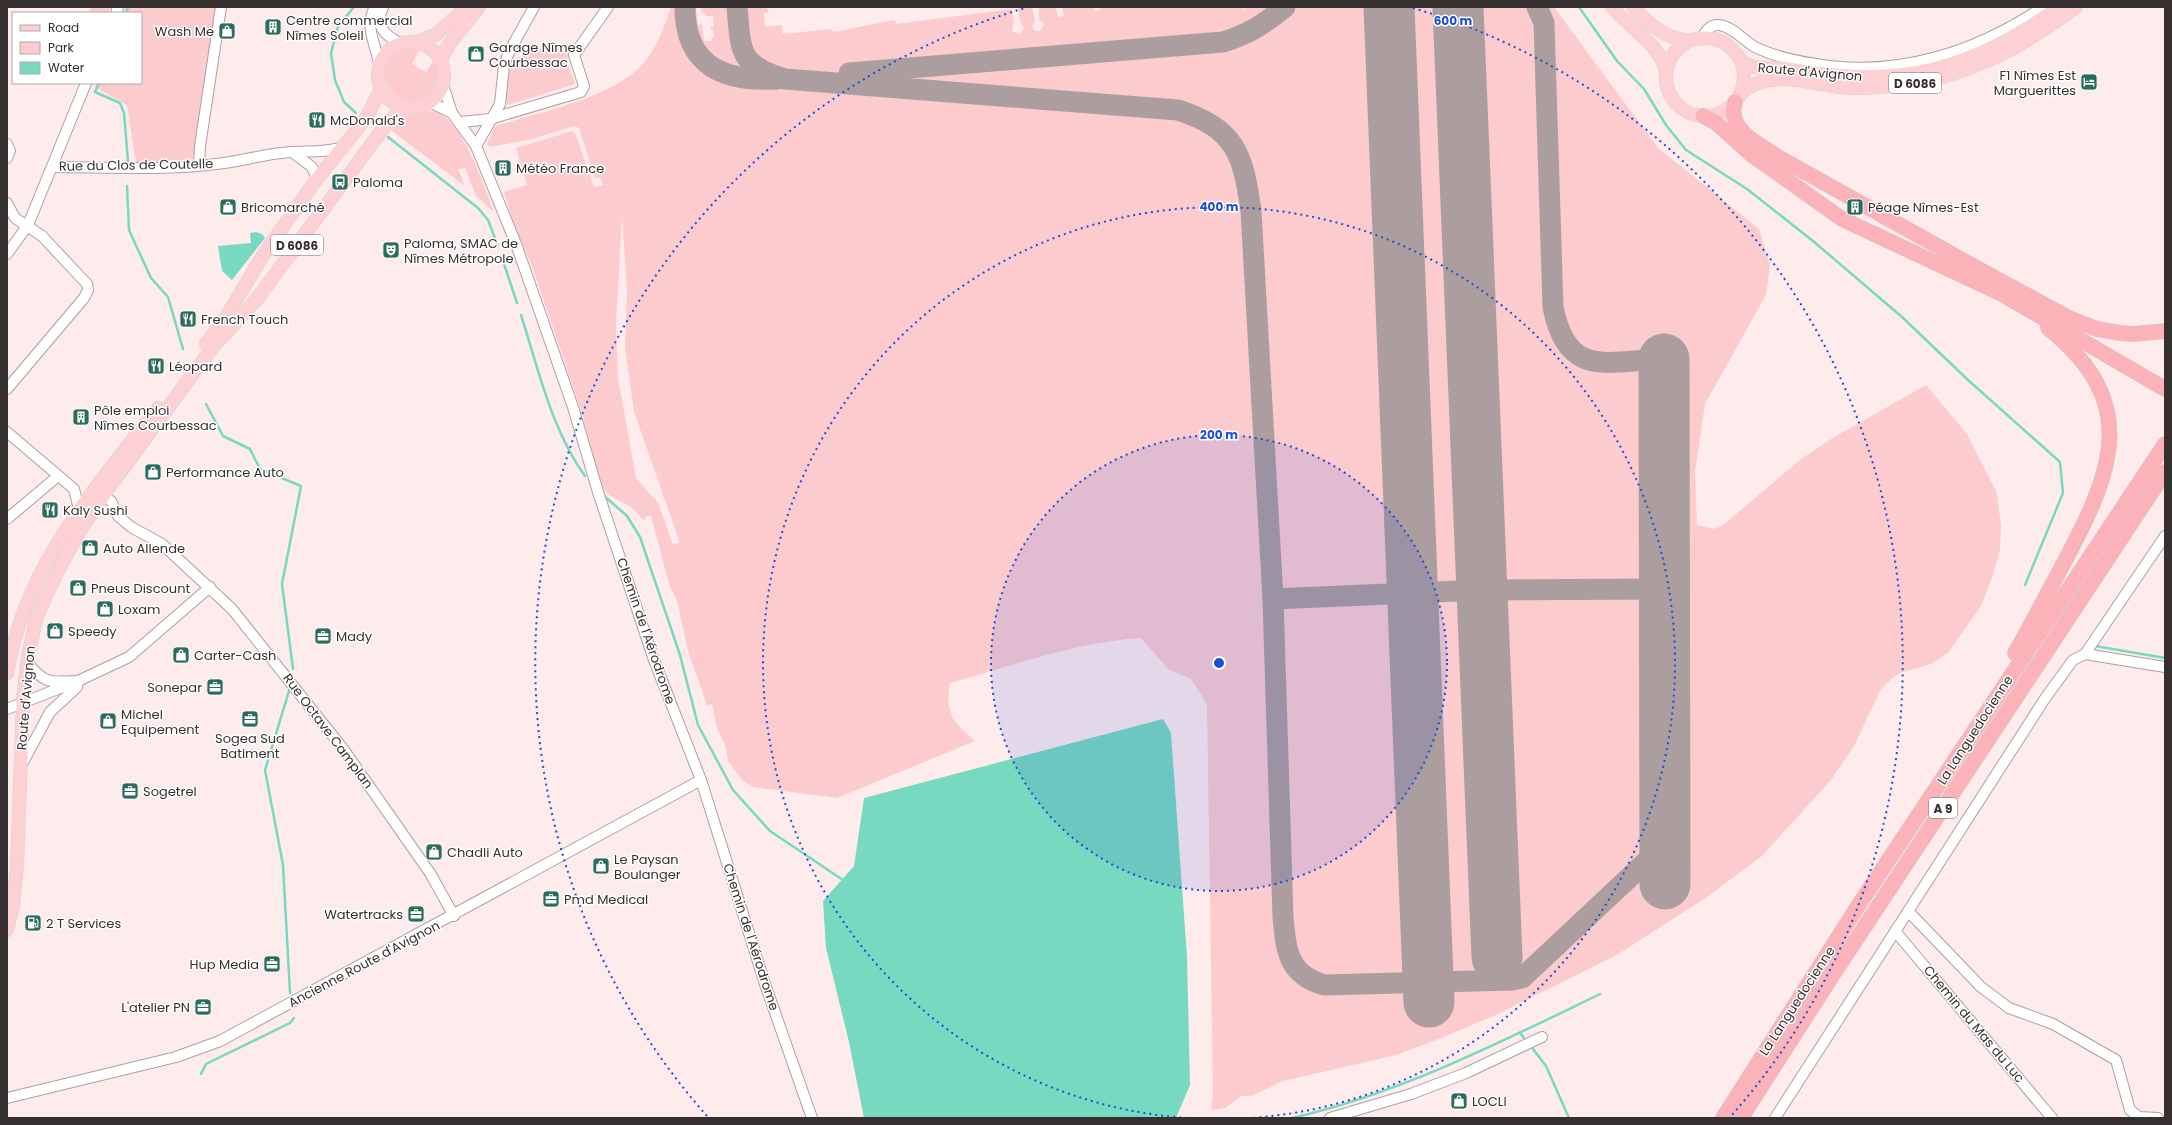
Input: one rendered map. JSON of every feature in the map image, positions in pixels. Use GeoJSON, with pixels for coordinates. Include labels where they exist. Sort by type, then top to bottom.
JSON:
{"type":"FeatureCollection","features":[{"type":"Feature","properties":{"kind":"highway"},"geometry":{"type":"LineString","coordinates":[[1737,98],[1733,115],[1735,123],[1760,144],[1970,272],[2161,384]]}},
{"type":"Feature","properties":{"kind":"highway"},"geometry":{"type":"LineString","coordinates":[[1703,116],[1715,122],[1752,155],[1842,219],[1970,272],[2097,329],[2133,334],[2165,331]]}},
{"type":"Feature","properties":{"kind":"highway"},"geometry":{"type":"LineString","coordinates":[[1970,272],[2059,337],[2082,359],[2100,390],[2108,416],[2110,431],[2106,466],[2093,506],[2036,617],[2005,671],[1997,697]]}},
{"type":"Feature","properties":{"kind":"highway","name":"La Languedocienne"},"geometry":{"type":"LineString","coordinates":[[1723,1118],[1826,955],[2165,444]]}},
{"type":"Feature","properties":{"kind":"highway","name":"La Languedocienne"},"geometry":{"type":"LineString","coordinates":[[1741,1118],[1827,982],[2165,472]]}},
{"type":"Feature","properties":{"kind":"main road"},"geometry":{"type":"LineString","coordinates":[[418,42],[435,51],[441,59],[444,72],[443,85],[436,97],[430,102],[417,107],[404,107],[392,101],[381,89],[378,77],[380,64],[387,51],[400,43],[418,42],[437,34],[466,7]]}},
{"type":"Feature","properties":{"kind":"main road"},"geometry":{"type":"LineString","coordinates":[[441,59],[450,44],[480,7]]}},
{"type":"Feature","properties":{"kind":"main road"},"geometry":{"type":"LineString","coordinates":[[1612,7],[1628,24],[1652,45],[1666,70]]}},
{"type":"Feature","properties":{"kind":"main road"},"geometry":{"type":"LineString","coordinates":[[1633,7],[1652,25],[1668,36],[1682,41],[1696,40],[1714,39],[1724,43],[1733,50],[1740,60],[1744,77],[1737,98],[1724,111],[1703,116],[1687,112],[1674,101],[1668,92],[1666,81],[1666,70],[1675,52],[1696,40]]}},
{"type":"Feature","properties":{"kind":"main road","name":"Route d'Avignon"},"geometry":{"type":"LineString","coordinates":[[1740,60],[1752,67],[1786,69],[1840,77],[1870,78],[1913,73],[1955,63],[1995,47],[2022,32],[2059,7]]}},
{"type":"Feature","properties":{"kind":"main road","name":"Route d'Avignon"},"geometry":{"type":"LineString","coordinates":[[1737,98],[1754,83],[1774,79],[1860,88],[1897,86],[1942,77],[1978,65],[2013,50],[2076,7]]}},
{"type":"Feature","properties":{"kind":"main road","name":"Route d'Avignon"},"geometry":{"type":"LineString","coordinates":[[7,673],[9,659],[27,604],[46,563],[79,509],[218,328],[265,252],[317,179],[366,118],[381,89]]}},
{"type":"Feature","properties":{"kind":"main road","name":"Route d'Avignon"},"geometry":{"type":"LineString","coordinates":[[7,930],[13,905],[17,865],[23,703],[27,662],[36,619],[46,596],[65,557],[104,495],[212,348],[257,299],[382,130],[404,107]]}},
{"type":"Feature","properties":{"kind":"street"},"geometry":{"type":"LineString","coordinates":[[199,165],[200,146],[221,7]]}},
{"type":"Feature","properties":{"kind":"street"},"geometry":{"type":"LineString","coordinates":[[375,7],[371,16],[370,26],[380,64]]}},
{"type":"Feature","properties":{"kind":"street"},"geometry":{"type":"LineString","coordinates":[[383,7],[379,20],[380,26],[387,36],[400,43]]}},
{"type":"Feature","properties":{"kind":"street"},"geometry":{"type":"LineString","coordinates":[[476,146],[490,119],[500,104],[503,70],[510,50],[534,7]]}},
{"type":"Feature","properties":{"kind":"street"},"geometry":{"type":"LineString","coordinates":[[460,122],[490,119],[581,92],[584,86],[574,55],[608,7]]}},
{"type":"Feature","properties":{"kind":"street"},"geometry":{"type":"LineString","coordinates":[[1696,40],[1709,28],[1719,25],[1726,27],[1755,47],[1781,56],[1834,67],[1872,68],[1922,60],[1968,47],[1995,36],[2043,7]]}},
{"type":"Feature","properties":{"kind":"street"},"geometry":{"type":"LineString","coordinates":[[7,254],[28,225],[86,84]]}},
{"type":"Feature","properties":{"kind":"street","name":"Chemin de l'Aérodrome"},"geometry":{"type":"LineString","coordinates":[[443,85],[452,113]]}},
{"type":"Feature","properties":{"kind":"street","name":"Chemin de l'Aérodrome"},"geometry":{"type":"LineString","coordinates":[[430,102],[452,113],[476,146],[513,237],[536,300],[654,660],[701,780],[765,984],[812,1118]]}},
{"type":"Feature","properties":{"kind":"street"},"geometry":{"type":"LineString","coordinates":[[7,144],[10,151],[7,158]]}},
{"type":"Feature","properties":{"kind":"street","name":"Rue du Clos de Coutelle"},"geometry":{"type":"LineString","coordinates":[[52,167],[138,168],[217,164],[292,152],[324,152],[343,147]]}},
{"type":"Feature","properties":{"kind":"street"},"geometry":{"type":"LineString","coordinates":[[292,152],[312,167],[317,179]]}},
{"type":"Feature","properties":{"kind":"street"},"geometry":{"type":"LineString","coordinates":[[7,203],[11,220],[28,225],[42,236],[82,278],[87,284],[88,290],[84,298],[7,389]]}},
{"type":"Feature","properties":{"kind":"street"},"geometry":{"type":"LineString","coordinates":[[7,433],[74,489],[79,509]]}},
{"type":"Feature","properties":{"kind":"street"},"geometry":{"type":"LineString","coordinates":[[7,519],[58,476]]}},
{"type":"Feature","properties":{"kind":"street","name":"Rue Octave Camplan"},"geometry":{"type":"LineString","coordinates":[[111,501],[118,516],[131,527],[162,544],[210,587],[242,620],[344,750],[430,873],[454,916]]}},
{"type":"Feature","properties":{"kind":"street"},"geometry":{"type":"LineString","coordinates":[[1775,1118],[2058,679],[2073,660],[2085,654],[2165,536]]}},
{"type":"Feature","properties":{"kind":"street"},"geometry":{"type":"LineString","coordinates":[[7,709],[78,681],[129,657],[210,587]]}},
{"type":"Feature","properties":{"kind":"street"},"geometry":{"type":"LineString","coordinates":[[2085,654],[2165,667]]}},
{"type":"Feature","properties":{"kind":"street"},"geometry":{"type":"LineString","coordinates":[[27,662],[35,672],[50,682],[78,681]]}},
{"type":"Feature","properties":{"kind":"street"},"geometry":{"type":"LineString","coordinates":[[21,766],[43,722],[50,712],[77,687],[78,681]]}},
{"type":"Feature","properties":{"kind":"street","name":"Ancienne Route d'Avignon"},"geometry":{"type":"LineString","coordinates":[[7,1098],[176,1057],[220,1041],[454,916],[701,780]]}},
{"type":"Feature","properties":{"kind":"street"},"geometry":{"type":"LineString","coordinates":[[1908,911],[1981,987],[2009,1008],[2053,1024],[2116,1060],[2130,1110],[2139,1117],[2158,1118]]}},
{"type":"Feature","properties":{"kind":"street","name":"Chemin du Mas du Luc"},"geometry":{"type":"LineString","coordinates":[[1895,931],[2052,1118]]}},
{"type":"Feature","properties":{"kind":"street"},"geometry":{"type":"LineString","coordinates":[[1330,1118],[1412,1094],[1466,1073],[1542,1037]]}},
{"type":"Feature","properties":{"kind":"green space"},"geometry":{"type":"Polygon","coordinates":[[[91,7],[111,7],[108,12],[88,12],[91,7]]]}},
{"type":"Feature","properties":{"kind":"green space"},"geometry":{"type":"Polygon","coordinates":[[[125,7],[216,7],[193,159],[136,163],[127,105],[95,87],[96,84],[142,84],[142,12],[123,12],[125,7]]]}},
{"type":"Feature","properties":{"kind":"green space"},"geometry":{"type":"Polygon","coordinates":[[[671,7],[696,7],[698,25],[702,24],[704,41],[712,41],[712,38],[714,38],[713,31],[710,27],[714,27],[713,16],[706,16],[702,13],[701,7],[767,7],[769,12],[764,13],[765,27],[782,25],[782,34],[832,29],[833,32],[895,20],[896,24],[1012,9],[1014,23],[1012,31],[1020,34],[1024,28],[1020,22],[1018,7],[1032,7],[1035,21],[1032,27],[1036,31],[1040,31],[1044,24],[1039,20],[1039,7],[1056,7],[1058,17],[1064,16],[1062,7],[1094,7],[1095,11],[1100,10],[1100,7],[1241,7],[1244,9],[1248,7],[1554,7],[1658,148],[1759,229],[1770,266],[1766,295],[1705,404],[1695,472],[1697,525],[1713,529],[1722,526],[1801,459],[1831,439],[1926,385],[1967,434],[1997,493],[2001,526],[2000,549],[1992,578],[1981,606],[1948,653],[1931,664],[1900,673],[1891,679],[1881,689],[1854,746],[1831,780],[1762,856],[1707,897],[1617,955],[1498,1014],[1444,1037],[1396,1055],[1283,1081],[1252,1096],[1241,1096],[1225,1108],[1211,1110],[1213,1096],[1207,704],[1191,679],[1168,669],[1141,638],[1092,644],[1021,662],[950,683],[948,702],[952,716],[961,729],[975,741],[837,798],[753,787],[742,780],[728,761],[725,745],[717,729],[712,704],[707,705],[688,651],[677,601],[669,584],[651,516],[646,516],[644,521],[631,507],[609,495],[598,481],[583,416],[533,269],[513,222],[504,192],[527,185],[516,148],[572,131],[576,135],[594,187],[603,185],[600,177],[595,178],[579,128],[574,126],[532,139],[490,147],[487,144],[495,126],[572,103],[612,87],[628,77],[641,66],[651,53],[659,38],[671,7]],[[622,216],[616,325],[618,378],[636,478],[658,503],[673,544],[680,543],[634,412],[625,347],[627,290],[622,216]]]}},
{"type":"Feature","properties":{"kind":"green space"},"geometry":{"type":"Polygon","coordinates":[[[411,47],[420,49],[412,64],[426,72],[434,60],[438,76],[437,84],[433,92],[422,101],[409,103],[398,97],[389,88],[385,76],[386,64],[394,54],[411,47]]]}},
{"type":"Feature","properties":{"kind":"green space"},"geometry":{"type":"Polygon","coordinates":[[[555,48],[568,53],[567,62],[575,84],[508,105],[506,102],[506,67],[523,55],[540,49],[555,48]]]}},
{"type":"Feature","properties":{"kind":"green space"},"geometry":{"type":"Polygon","coordinates":[[[433,111],[443,116],[453,125],[462,138],[471,154],[494,212],[476,196],[465,168],[458,169],[465,186],[392,131],[402,116],[433,111]]]}},
{"type":"Feature","properties":{"kind":"water"},"geometry":{"type":"Polygon","coordinates":[[[256,232],[262,234],[265,238],[232,280],[222,271],[218,246],[251,243],[250,233],[256,232]]]}},
{"type":"Feature","properties":{"kind":"water"},"geometry":{"type":"Polygon","coordinates":[[[1163,719],[1171,733],[1187,957],[1190,1085],[1176,1118],[864,1118],[849,1042],[826,948],[823,901],[854,866],[864,798],[1163,719]]]}},
{"type":"Feature","properties":{"kind":"waterway"},"geometry":{"type":"LineString","coordinates":[[126,12],[128,7]]}},
{"type":"Feature","properties":{"kind":"waterway"},"geometry":{"type":"LineString","coordinates":[[354,7],[338,26],[331,53],[335,80],[344,102],[356,113]]}},
{"type":"Feature","properties":{"kind":"waterway"},"geometry":{"type":"LineString","coordinates":[[1579,7],[1617,61],[1644,89],[1666,125],[1686,150],[1747,189],[1813,241],[1902,317],[1968,380],[2060,462],[2063,493],[2025,585]]}},
{"type":"Feature","properties":{"kind":"waterway"},"geometry":{"type":"LineString","coordinates":[[99,84],[95,92],[120,103],[124,113],[128,161]]}},
{"type":"Feature","properties":{"kind":"waterway"},"geometry":{"type":"LineString","coordinates":[[388,137],[478,208],[488,220],[498,246]]}},
{"type":"Feature","properties":{"kind":"waterway"},"geometry":{"type":"LineString","coordinates":[[127,186],[129,230],[151,278],[168,297],[183,349]]}},
{"type":"Feature","properties":{"kind":"waterway"},"geometry":{"type":"LineString","coordinates":[[502,258],[517,303]]}},
{"type":"Feature","properties":{"kind":"waterway"},"geometry":{"type":"LineString","coordinates":[[521,315],[540,377],[555,419],[563,439],[585,476]]}},
{"type":"Feature","properties":{"kind":"waterway"},"geometry":{"type":"LineString","coordinates":[[206,404],[223,436],[250,449],[260,469],[301,486],[282,584],[293,669]]}},
{"type":"Feature","properties":{"kind":"waterway"},"geometry":{"type":"LineString","coordinates":[[603,495],[627,516],[640,537],[680,655],[698,725],[733,790],[770,831],[843,880]]}},
{"type":"Feature","properties":{"kind":"waterway"},"geometry":{"type":"LineString","coordinates":[[2095,646],[2165,658]]}},
{"type":"Feature","properties":{"kind":"waterway"},"geometry":{"type":"LineString","coordinates":[[289,691],[265,770],[283,865],[290,993]]}},
{"type":"Feature","properties":{"kind":"waterway"},"geometry":{"type":"LineString","coordinates":[[1292,1118],[1372,1095],[1450,1065],[1600,994]]}},
{"type":"Feature","properties":{"kind":"waterway"},"geometry":{"type":"LineString","coordinates":[[201,1074],[206,1064],[290,1023],[294,1018]]}},
{"type":"Feature","properties":{"kind":"waterway"},"geometry":{"type":"LineString","coordinates":[[1520,1033],[1524,1038]]}},
{"type":"Feature","properties":{"kind":"waterway"},"geometry":{"type":"LineString","coordinates":[[1533,1049],[1546,1066],[1569,1118]]}},
{"type":"Feature","properties":{"kind":"taxiway"},"geometry":{"type":"LineString","coordinates":[[685,7],[687,27],[692,44],[700,57],[712,67],[725,73],[741,77],[778,79]]}},
{"type":"Feature","properties":{"kind":"taxiway"},"geometry":{"type":"LineString","coordinates":[[737,7],[742,45],[750,62],[770,74],[785,79],[1178,110],[1197,117],[1213,126],[1224,135],[1233,146],[1240,159],[1248,191],[1251,211],[1273,599],[1283,917],[1285,940],[1288,950],[1291,959],[1302,974],[1324,985],[1512,980],[1522,978],[1665,844]]}},
{"type":"Feature","properties":{"kind":"taxiway"},"geometry":{"type":"LineString","coordinates":[[849,73],[1223,42],[1241,36],[1256,28],[1285,7]]}},
{"type":"Feature","properties":{"kind":"taxiway"},"geometry":{"type":"LineString","coordinates":[[1537,7],[1544,23],[1553,307],[1559,330],[1568,346],[1579,356],[1592,361],[1625,362],[1664,359]]}},
{"type":"Feature","properties":{"kind":"taxiway"},"geometry":{"type":"LineString","coordinates":[[1273,599],[1481,590],[1663,589]]}},
{"type":"Feature","properties":{"kind":"taxiway"},"geometry":{"type":"LineString","coordinates":[[1497,957],[1498,980]]}},
{"type":"Feature","properties":{"kind":"runway"},"geometry":{"type":"LineString","coordinates":[[1389,7],[1429,1002]]}},
{"type":"Feature","properties":{"kind":"runway"},"geometry":{"type":"LineString","coordinates":[[1458,7],[1497,957]]}},
{"type":"Feature","properties":{"kind":"runway"},"geometry":{"type":"LineString","coordinates":[[1664,359],[1665,884]]}},
{"type":"Feature","properties":{"kind":"place","name":"Centre commercial Nîmes Soleil"},"geometry":{"type":"Point","coordinates":[273,27]}},
{"type":"Feature","properties":{"kind":"place","name":"Wash Me"},"geometry":{"type":"Point","coordinates":[227,31]}},
{"type":"Feature","properties":{"kind":"place","name":"Garage Nîmes Courbessac"},"geometry":{"type":"Point","coordinates":[476,54]}},
{"type":"Feature","properties":{"kind":"place","name":"F1 Nîmes Est Marguerittes"},"geometry":{"type":"Point","coordinates":[2089,82]}},
{"type":"Feature","properties":{"kind":"place","name":"McDonald's"},"geometry":{"type":"Point","coordinates":[317,120]}},
{"type":"Feature","properties":{"kind":"place","name":"Météo France"},"geometry":{"type":"Point","coordinates":[503,168]}},
{"type":"Feature","properties":{"kind":"place","name":"Paloma"},"geometry":{"type":"Point","coordinates":[340,182]}},
{"type":"Feature","properties":{"kind":"place","name":"Bricomarché"},"geometry":{"type":"Point","coordinates":[228,207]}},
{"type":"Feature","properties":{"kind":"place","name":"Péage Nîmes-Est"},"geometry":{"type":"Point","coordinates":[1855,207]}},
{"type":"Feature","properties":{"kind":"place","name":"Paloma, SMAC de Nîmes Métropole"},"geometry":{"type":"Point","coordinates":[391,250]}},
{"type":"Feature","properties":{"kind":"place","name":"French Touch"},"geometry":{"type":"Point","coordinates":[188,319]}},
{"type":"Feature","properties":{"kind":"place","name":"Léopard"},"geometry":{"type":"Point","coordinates":[156,366]}},
{"type":"Feature","properties":{"kind":"place","name":"Pôle emploi Nîmes Courbessac"},"geometry":{"type":"Point","coordinates":[81,417]}},
{"type":"Feature","properties":{"kind":"place","name":"Performance Auto"},"geometry":{"type":"Point","coordinates":[153,472]}},
{"type":"Feature","properties":{"kind":"place","name":"Kaly Sushi"},"geometry":{"type":"Point","coordinates":[50,510]}},
{"type":"Feature","properties":{"kind":"place","name":"Auto Allende"},"geometry":{"type":"Point","coordinates":[90,548]}},
{"type":"Feature","properties":{"kind":"place","name":"Pneus Discount"},"geometry":{"type":"Point","coordinates":[78,588]}},
{"type":"Feature","properties":{"kind":"place","name":"Loxam"},"geometry":{"type":"Point","coordinates":[105,609]}},
{"type":"Feature","properties":{"kind":"place","name":"Speedy"},"geometry":{"type":"Point","coordinates":[55,631]}},
{"type":"Feature","properties":{"kind":"place","name":"Mady"},"geometry":{"type":"Point","coordinates":[323,636]}},
{"type":"Feature","properties":{"kind":"place","name":"Carter-Cash"},"geometry":{"type":"Point","coordinates":[181,655]}},
{"type":"Feature","properties":{"kind":"place","name":"Sonepar"},"geometry":{"type":"Point","coordinates":[215,687]}},
{"type":"Feature","properties":{"kind":"place","name":"Sogea Sud Batiment"},"geometry":{"type":"Point","coordinates":[250,719]}},
{"type":"Feature","properties":{"kind":"place","name":"Michel Equipement"},"geometry":{"type":"Point","coordinates":[108,721]}},
{"type":"Feature","properties":{"kind":"place","name":"Sogetrel"},"geometry":{"type":"Point","coordinates":[130,791]}},
{"type":"Feature","properties":{"kind":"place","name":"Chadli Auto"},"geometry":{"type":"Point","coordinates":[434,852]}},
{"type":"Feature","properties":{"kind":"place","name":"Le Paysan Boulanger"},"geometry":{"type":"Point","coordinates":[601,866]}},
{"type":"Feature","properties":{"kind":"place","name":"Pmd Medical"},"geometry":{"type":"Point","coordinates":[551,899]}},
{"type":"Feature","properties":{"kind":"place","name":"Watertracks"},"geometry":{"type":"Point","coordinates":[416,914]}},
{"type":"Feature","properties":{"kind":"place","name":"2 T Services"},"geometry":{"type":"Point","coordinates":[33,923]}},
{"type":"Feature","properties":{"kind":"place","name":"Hup Media"},"geometry":{"type":"Point","coordinates":[272,964]}},
{"type":"Feature","properties":{"kind":"place","name":"L'atelier PN"},"geometry":{"type":"Point","coordinates":[203,1007]}},
{"type":"Feature","properties":{"kind":"place","name":"LOCLI"},"geometry":{"type":"Point","coordinates":[1459,1101]}}]}
